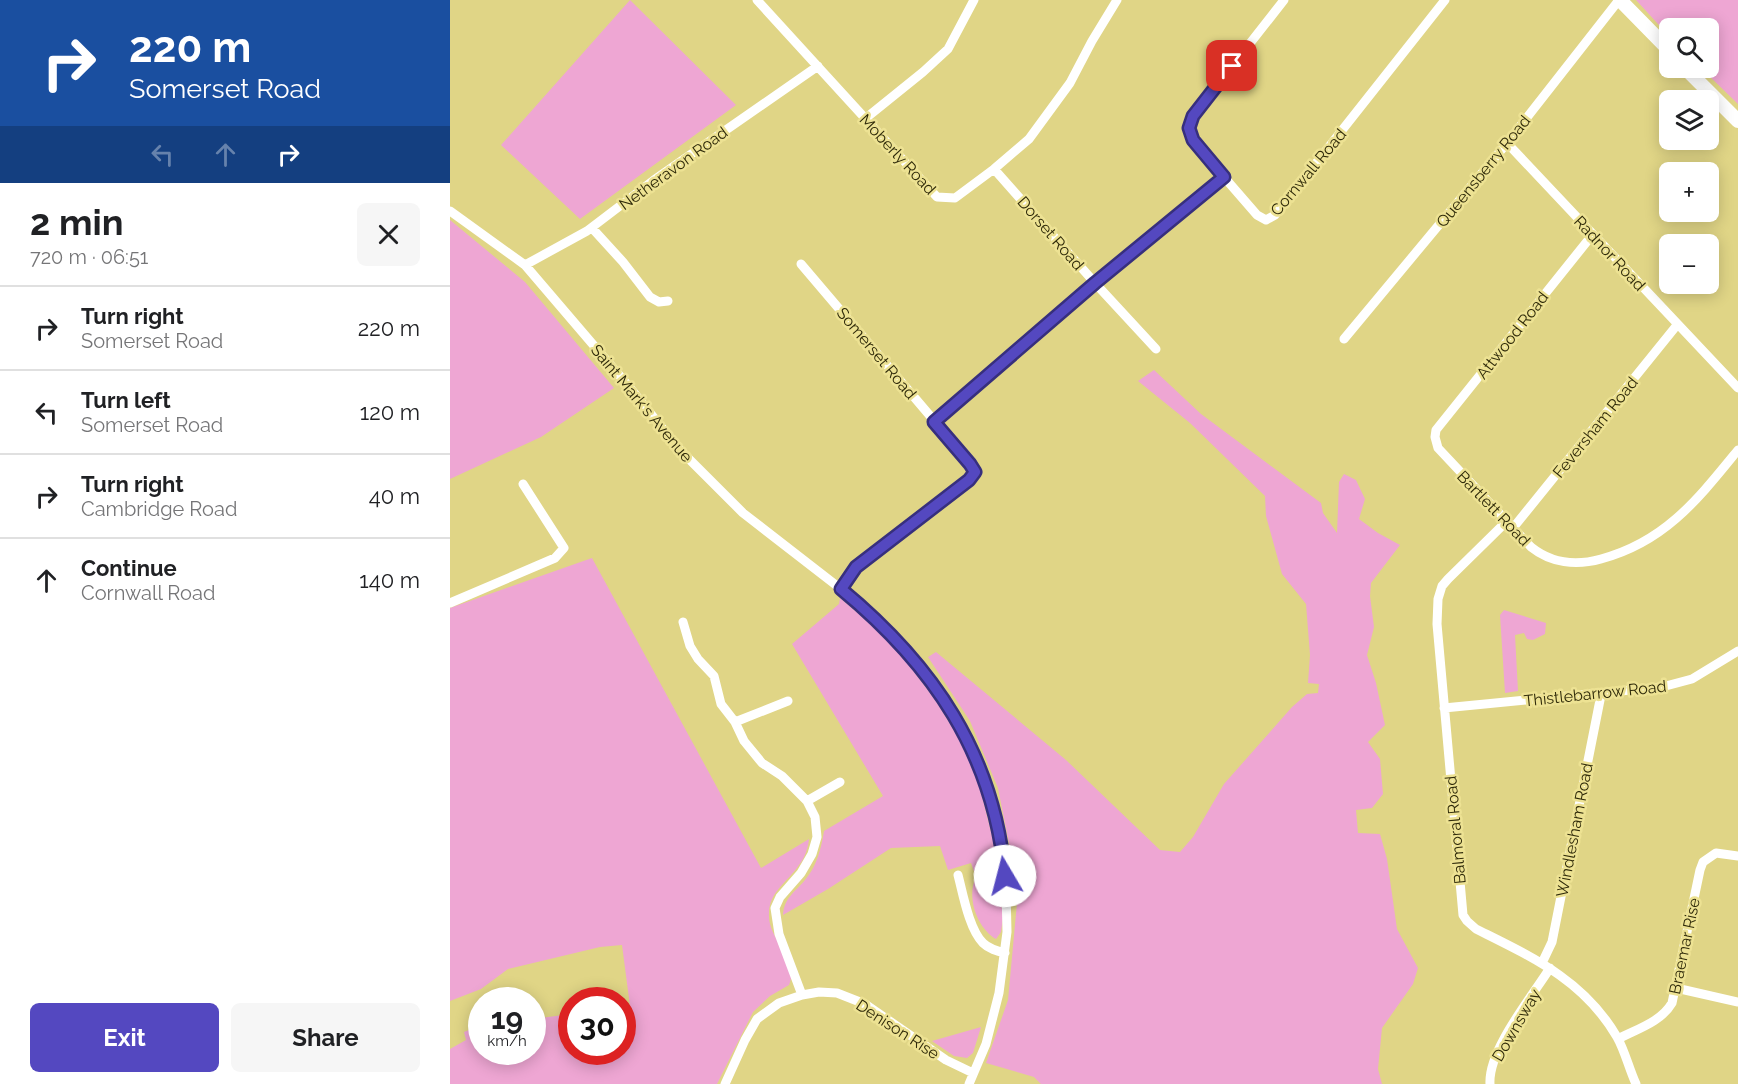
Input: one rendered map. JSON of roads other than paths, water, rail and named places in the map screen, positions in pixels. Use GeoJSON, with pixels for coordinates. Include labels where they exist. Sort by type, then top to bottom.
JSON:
{"type":"FeatureCollection","features":[{"type":"Feature","properties":{"kind":"main road"},"geometry":{"type":"LineString","coordinates":[[1619,0],[1659,40]]}},
{"type":"Feature","properties":{"kind":"main road"},"geometry":{"type":"LineString","coordinates":[[1695,78],[1738,121]]}},
{"type":"Feature","properties":{"kind":"street","name":"Moberly Road"},"geometry":{"type":"LineString","coordinates":[[757,0],[937,197],[954,198],[994,169],[1029,139],[1070,83],[1117,0]]}},
{"type":"Feature","properties":{"kind":"street"},"geometry":{"type":"LineString","coordinates":[[866,118],[948,49],[974,0]]}},
{"type":"Feature","properties":{"kind":"street"},"geometry":{"type":"LineString","coordinates":[[934,422],[1095,283],[1224,177],[1193,140],[1189,128],[1193,116],[1284,0]]}},
{"type":"Feature","properties":{"kind":"street","name":"Cornwall Road"},"geometry":{"type":"LineString","coordinates":[[1224,177],[1257,215],[1266,220],[1275,215],[1445,0]]}},
{"type":"Feature","properties":{"kind":"street","name":"Queensberry Road"},"geometry":{"type":"LineString","coordinates":[[1344,339],[1507,143],[1619,0]]}},
{"type":"Feature","properties":{"kind":"street","name":"Netheravon Road"},"geometry":{"type":"LineString","coordinates":[[525,265],[592,228],[654,180],[818,66]]}},
{"type":"Feature","properties":{"kind":"street","name":"Radnor Road"},"geometry":{"type":"LineString","coordinates":[[1507,143],[1738,388]]}},
{"type":"Feature","properties":{"kind":"street","name":"Dorset Road"},"geometry":{"type":"LineString","coordinates":[[994,169],[1156,349]]}},
{"type":"Feature","properties":{"kind":"street","name":"Saint Mark's Avenue"},"geometry":{"type":"LineString","coordinates":[[450,211],[525,265],[679,449],[743,513],[841,589],[883,626],[920,665],[945,701],[969,746],[987,790],[1004,863],[1007,911],[1005,953],[999,993],[981,1060],[969,1084]]}},
{"type":"Feature","properties":{"kind":"street"},"geometry":{"type":"LineString","coordinates":[[592,228],[623,262],[650,297],[659,302],[668,301]]}},
{"type":"Feature","properties":{"kind":"street","name":"Attwood Road"},"geometry":{"type":"LineString","coordinates":[[1435,437],[1436,430],[1593,234]]}},
{"type":"Feature","properties":{"kind":"street","name":"Somerset Road"},"geometry":{"type":"LineString","coordinates":[[801,264],[975,472],[969,480],[856,567],[841,589]]}},
{"type":"Feature","properties":{"kind":"street","name":"Feversham Road"},"geometry":{"type":"LineString","coordinates":[[1509,525],[1677,325]]}},
{"type":"Feature","properties":{"kind":"street","name":"Bartlett Road"},"geometry":{"type":"LineString","coordinates":[[1435,437],[1438,448],[1536,551],[1568,562],[1589,563],[1616,555],[1655,536],[1695,501],[1738,450]]}},
{"type":"Feature","properties":{"kind":"street"},"geometry":{"type":"LineString","coordinates":[[450,603],[555,558],[564,548],[524,484]]}},
{"type":"Feature","properties":{"kind":"street","name":"Balmoral Road"},"geometry":{"type":"LineString","coordinates":[[1509,525],[1454,572],[1439,594],[1437,624],[1464,917],[1476,929],[1546,966],[1573,984],[1590,1000],[1618,1039],[1636,1084]]}},
{"type":"Feature","properties":{"kind":"street"},"geometry":{"type":"LineString","coordinates":[[683,622],[690,646],[714,676],[721,704],[735,722],[744,741],[762,763],[782,776],[812,809],[817,827],[815,845],[808,864],[780,897],[775,908],[779,934],[802,995]]}},
{"type":"Feature","properties":{"kind":"street","name":"Thistlebarrow Road"},"geometry":{"type":"LineString","coordinates":[[1444,708],[1601,695],[1677,684],[1692,679],[1738,651]]}},
{"type":"Feature","properties":{"kind":"street","name":"Windlesham Road"},"geometry":{"type":"LineString","coordinates":[[1546,966],[1601,695]]}},
{"type":"Feature","properties":{"kind":"street"},"geometry":{"type":"LineString","coordinates":[[735,722],[788,701]]}},
{"type":"Feature","properties":{"kind":"street"},"geometry":{"type":"LineString","coordinates":[[807,801],[840,782]]}},
{"type":"Feature","properties":{"kind":"street","name":"Braemar Rise"},"geometry":{"type":"LineString","coordinates":[[1618,1039],[1666,1012],[1672,1003],[1703,862],[1716,853],[1738,856]]}},
{"type":"Feature","properties":{"kind":"street"},"geometry":{"type":"LineString","coordinates":[[958,875],[966,905],[979,938],[989,948],[1005,953]]}},
{"type":"Feature","properties":{"kind":"street","name":"Downsway"},"geometry":{"type":"LineString","coordinates":[[1490,1084],[1496,1053],[1546,966]]}},
{"type":"Feature","properties":{"kind":"street"},"geometry":{"type":"LineString","coordinates":[[1676,987],[1738,1002]]}},
{"type":"Feature","properties":{"kind":"street","name":"Denison Rise"},"geometry":{"type":"LineString","coordinates":[[725,1084],[747,1035],[757,1019],[779,1003],[819,992],[837,993],[865,1004],[945,1060],[973,1073]]}}]}
